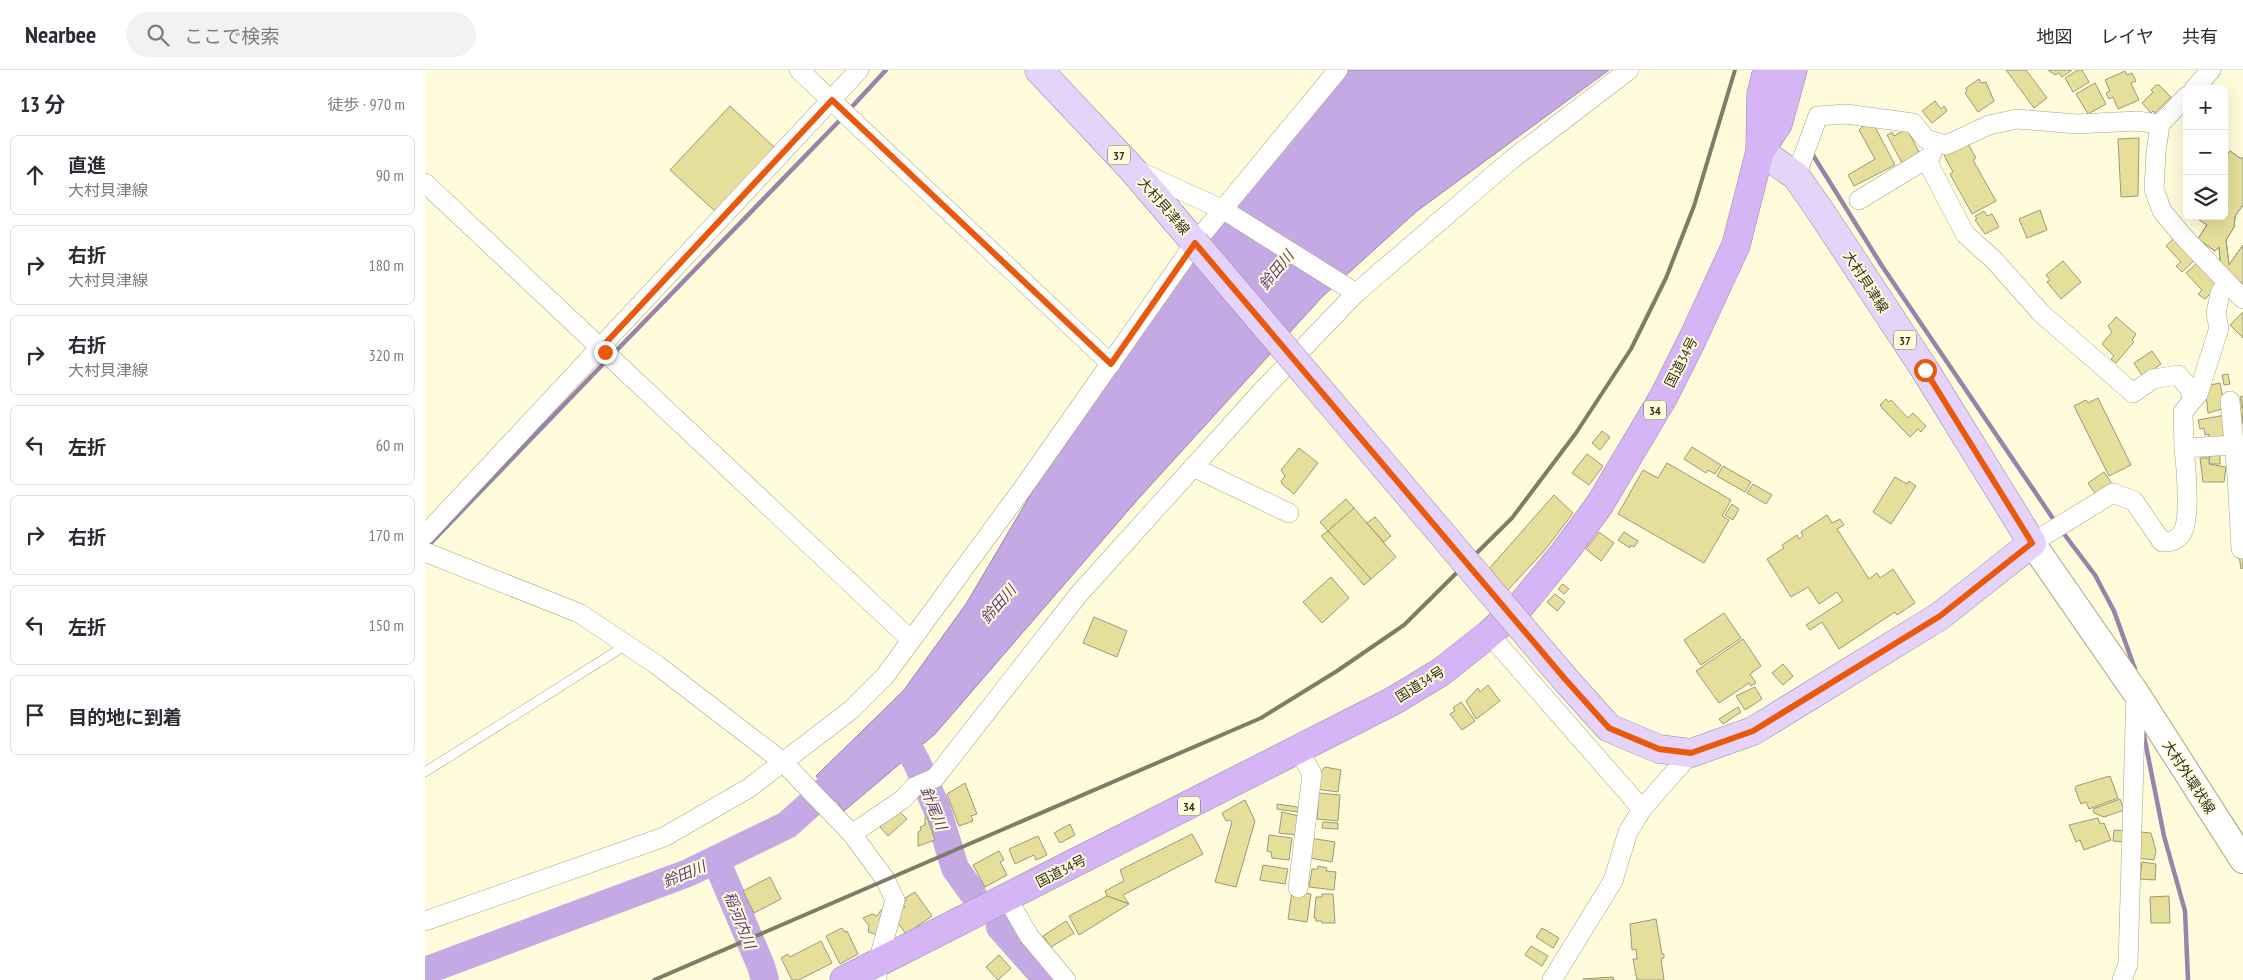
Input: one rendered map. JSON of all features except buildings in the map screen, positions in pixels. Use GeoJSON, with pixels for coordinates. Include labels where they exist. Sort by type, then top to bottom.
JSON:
{"type":"FeatureCollection","features":[{"type":"Feature","properties":{"kind":"highway","name":"国道34号"},"geometry":{"type":"LineString","coordinates":[[844,980],[878,971],[1007,898],[1299,751],[1393,701],[1441,672],[1489,634],[1522,604],[1563,554],[1600,504],[1664,396],[1693,338],[1736,244],[1760,151],[1761,95],[1767,70]]}},
{"type":"Feature","properties":{"kind":"highway","name":"国道34号"},"geometry":{"type":"LineString","coordinates":[[1760,151],[1779,124],[1793,70]]}},
{"type":"Feature","properties":{"kind":"main road","name":"大村貝津線"},"geometry":{"type":"LineString","coordinates":[[1039,70],[1132,169],[1565,679],[1609,728],[1659,749],[1691,753],[1753,731],[1940,616],[2041,538],[1925,370],[1799,167],[1760,151]]}},
{"type":"Feature","properties":{"kind":"main road","name":"大村外環状線"},"geometry":{"type":"LineString","coordinates":[[2041,538],[2243,860]]}},
{"type":"Feature","properties":{"kind":"street"},"geometry":{"type":"LineString","coordinates":[[799,70],[1111,364]]}},
{"type":"Feature","properties":{"kind":"street"},"geometry":{"type":"LineString","coordinates":[[425,535],[607,354],[833,102],[859,70]]}},
{"type":"Feature","properties":{"kind":"street"},"geometry":{"type":"LineString","coordinates":[[425,921],[665,837],[749,788],[785,764],[851,710],[885,676],[910,639],[1023,488],[1195,243],[1227,213],[1338,70]]}},
{"type":"Feature","properties":{"kind":"street"},"geometry":{"type":"LineString","coordinates":[[850,832],[903,799],[914,787],[935,778],[1079,594],[1350,290],[1511,160],[1629,70]]}},
{"type":"Feature","properties":{"kind":"street"},"geometry":{"type":"LineString","coordinates":[[2198,85],[2211,70]]}},
{"type":"Feature","properties":{"kind":"street"},"geometry":{"type":"LineString","coordinates":[[2183,100],[2160,124],[2154,189],[2162,211],[2182,235],[2243,299]]}},
{"type":"Feature","properties":{"kind":"street"},"geometry":{"type":"LineString","coordinates":[[1799,167],[1818,116],[1846,114],[1913,123],[1926,139],[1946,145],[1989,125],[2017,119],[2077,124],[2137,121],[2160,124]]}},
{"type":"Feature","properties":{"kind":"street"},"geometry":{"type":"LineString","coordinates":[[1859,200],[1931,156],[1936,142]]}},
{"type":"Feature","properties":{"kind":"street"},"geometry":{"type":"LineString","coordinates":[[1926,159],[1965,234],[1994,260],[2041,313],[2133,393],[2153,380],[2178,375],[2190,389],[2192,401]]}},
{"type":"Feature","properties":{"kind":"street"},"geometry":{"type":"LineString","coordinates":[[1132,169],[1227,213],[1350,290]]}},
{"type":"Feature","properties":{"kind":"street"},"geometry":{"type":"LineString","coordinates":[[425,183],[910,639]]}},
{"type":"Feature","properties":{"kind":"street"},"geometry":{"type":"LineString","coordinates":[[2041,538],[2113,493],[2134,502],[2162,542],[2178,538],[2184,531],[2186,507],[2183,412],[2198,394],[2219,328],[2216,314],[2217,302],[2220,293],[2227,283]]}},
{"type":"Feature","properties":{"kind":"street"},"geometry":{"type":"LineString","coordinates":[[2230,401],[2234,445],[2240,475],[2241,549]]}},
{"type":"Feature","properties":{"kind":"street"},"geometry":{"type":"LineString","coordinates":[[2185,448],[2234,445]]}},
{"type":"Feature","properties":{"kind":"street"},"geometry":{"type":"LineString","coordinates":[[1193,467],[1289,513]]}},
{"type":"Feature","properties":{"kind":"street"},"geometry":{"type":"LineString","coordinates":[[429,554],[579,613],[657,665],[785,764],[850,832],[885,879],[895,900],[878,971]]}},
{"type":"Feature","properties":{"kind":"street"},"geometry":{"type":"LineString","coordinates":[[1489,634],[1642,809]]}},
{"type":"Feature","properties":{"kind":"street"},"geometry":{"type":"LineString","coordinates":[[2127,975],[2137,693]]}},
{"type":"Feature","properties":{"kind":"street"},"geometry":{"type":"LineString","coordinates":[[1298,888],[1313,828],[1312,774],[1299,751]]}},
{"type":"Feature","properties":{"kind":"street"},"geometry":{"type":"LineString","coordinates":[[1552,980],[1613,881],[1628,832],[1642,809],[1691,753]]}},
{"type":"Feature","properties":{"kind":"street"},"geometry":{"type":"LineString","coordinates":[[1007,898],[1029,936],[1066,980]]}},
{"type":"Feature","properties":{"kind":"lane"},"geometry":{"type":"LineString","coordinates":[[425,772],[625,645]]}},
{"type":"Feature","properties":{"kind":"water"},"geometry":{"type":"Polygon","coordinates":[[[1344,70],[1609,70],[1417,211],[1322,297],[1139,498],[935,734],[844,811],[816,776],[904,690],[966,604],[1038,482],[1189,265],[1344,70]]]}},
{"type":"Feature","properties":{"kind":"waterway"},"geometry":{"type":"LineString","coordinates":[[848,111],[886,70]]}},
{"type":"Feature","properties":{"kind":"waterway"},"geometry":{"type":"LineString","coordinates":[[613,354],[843,117]]}},
{"type":"Feature","properties":{"kind":"waterway"},"geometry":{"type":"LineString","coordinates":[[1811,152],[1882,266],[2056,523]]}},
{"type":"Feature","properties":{"kind":"waterway"},"geometry":{"type":"LineString","coordinates":[[426,548],[606,361]]}},
{"type":"Feature","properties":{"kind":"waterway"},"geometry":{"type":"LineString","coordinates":[[2061,530],[2095,575],[2114,611],[2135,669]]}},
{"type":"Feature","properties":{"kind":"waterway","name":"針尾川"},"geometry":{"type":"LineString","coordinates":[[895,723],[917,763],[937,809],[955,868],[972,892]]}},
{"type":"Feature","properties":{"kind":"waterway"},"geometry":{"type":"LineString","coordinates":[[2143,731],[2164,836],[2185,911],[2188,980]]}},
{"type":"Feature","properties":{"kind":"waterway","name":"鈴田川"},"geometry":{"type":"LineString","coordinates":[[425,971],[688,873],[787,825],[854,765]]}},
{"type":"Feature","properties":{"kind":"waterway","name":"稲河内川"},"geometry":{"type":"LineString","coordinates":[[716,860],[761,966],[765,980]]}},
{"type":"Feature","properties":{"kind":"waterway","name":"針尾川"},"geometry":{"type":"LineString","coordinates":[[1000,927],[1047,980]]}},
{"type":"Feature","properties":{"kind":"railway"},"geometry":{"type":"LineString","coordinates":[[654,980],[1261,718],[1337,671],[1404,625],[1512,518],[1576,433],[1631,349],[1666,278],[1694,206],[1735,70]]}},
{"type":"Feature","properties":{"kind":"route"},"geometry":{"type":"LineString","coordinates":[[605,352],[601,348],[832,100],[834,104],[1111,364],[1195,243],[1565,679],[1609,728],[1635,741],[1659,749],[1691,753],[1753,731],[1940,616],[2032,543],[1925,370]]}}]}
